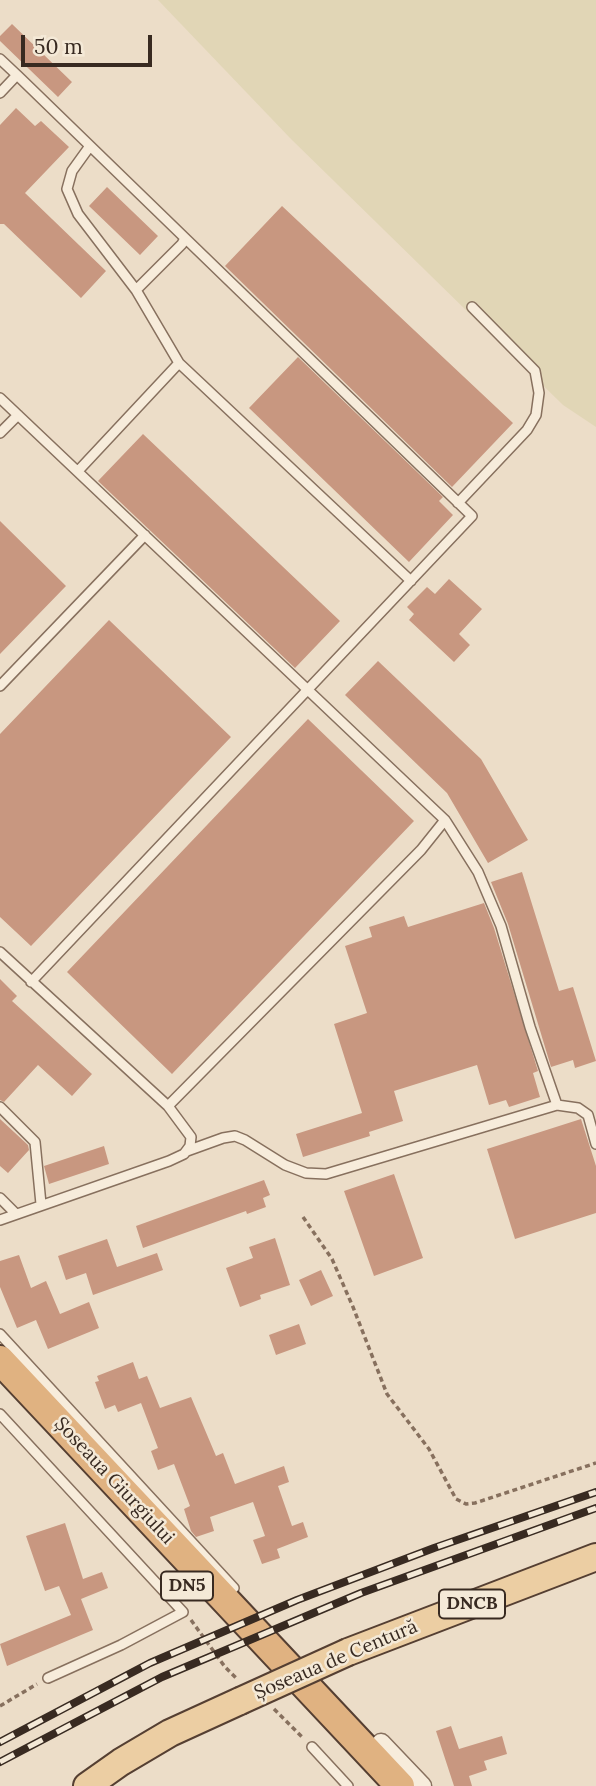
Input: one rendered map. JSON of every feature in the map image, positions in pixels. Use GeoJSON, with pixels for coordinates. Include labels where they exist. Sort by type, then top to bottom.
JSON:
{"type":"FeatureCollection","features":[{"type":"Feature","properties":{"kind":"highway","name":"Șoseaua Giurgiului"},"geometry":{"type":"LineString","coordinates":[[0,1360],[400,1786]]}},
{"type":"Feature","properties":{"kind":"highway","name":"Șoseaua Giurgiului"},"geometry":{"type":"LineString","coordinates":[[0,1387],[373,1786]]}},
{"type":"Feature","properties":{"kind":"main road","name":"Șoseaua de Centură"},"geometry":{"type":"LineString","coordinates":[[87,1786],[170,1733],[348,1652],[596,1557]]}},
{"type":"Feature","properties":{"kind":"street"},"geometry":{"type":"LineString","coordinates":[[381,1743],[422,1786]]}},
{"type":"Feature","properties":{"kind":"lane"},"geometry":{"type":"LineString","coordinates":[[0,59],[471,516],[31,982]]}},
{"type":"Feature","properties":{"kind":"lane"},"geometry":{"type":"LineString","coordinates":[[0,93],[17,75]]}},
{"type":"Feature","properties":{"kind":"lane"},"geometry":{"type":"LineString","coordinates":[[90,146],[72,171],[67,189],[78,214],[136,290],[179,363],[411,581]]}},
{"type":"Feature","properties":{"kind":"lane"},"geometry":{"type":"LineString","coordinates":[[136,290],[182,244],[185,237]]}},
{"type":"Feature","properties":{"kind":"lane"},"geometry":{"type":"LineString","coordinates":[[458,503],[527,430],[536,415],[539,393],[535,371],[472,307]]}},
{"type":"Feature","properties":{"kind":"lane"},"geometry":{"type":"LineString","coordinates":[[78,471],[179,363]]}},
{"type":"Feature","properties":{"kind":"lane"},"geometry":{"type":"LineString","coordinates":[[0,398],[445,820],[478,872],[501,926],[530,1027],[557,1105]]}},
{"type":"Feature","properties":{"kind":"lane"},"geometry":{"type":"LineString","coordinates":[[0,433],[18,415]]}},
{"type":"Feature","properties":{"kind":"lane"},"geometry":{"type":"LineString","coordinates":[[0,686],[145,535]]}},
{"type":"Feature","properties":{"kind":"lane"},"geometry":{"type":"LineString","coordinates":[[168,1106],[421,850],[445,820]]}},
{"type":"Feature","properties":{"kind":"lane"},"geometry":{"type":"LineString","coordinates":[[0,952],[168,1106],[191,1137],[186,1152]]}},
{"type":"Feature","properties":{"kind":"lane"},"geometry":{"type":"LineString","coordinates":[[0,1220],[169,1161],[223,1138],[235,1136],[285,1165],[306,1173],[326,1174],[557,1105],[578,1108],[588,1115],[596,1144]]}},
{"type":"Feature","properties":{"kind":"lane"},"geometry":{"type":"LineString","coordinates":[[0,1107],[35,1142],[41,1204]]}},
{"type":"Feature","properties":{"kind":"lane"},"geometry":{"type":"LineString","coordinates":[[0,1198],[16,1214]]}},
{"type":"Feature","properties":{"kind":"lane"},"geometry":{"type":"LineString","coordinates":[[0,1334],[234,1588]]}},
{"type":"Feature","properties":{"kind":"lane"},"geometry":{"type":"LineString","coordinates":[[0,1414],[183,1612],[48,1678]]}},
{"type":"Feature","properties":{"kind":"lane"},"geometry":{"type":"LineString","coordinates":[[312,1747],[348,1786]]}},
{"type":"Feature","properties":{"kind":"path"},"geometry":{"type":"LineString","coordinates":[[303,1217],[332,1259],[387,1395],[429,1449],[456,1499],[466,1504],[475,1503],[596,1463]]}},
{"type":"Feature","properties":{"kind":"path"},"geometry":{"type":"LineString","coordinates":[[0,1706],[48,1678]]}},
{"type":"Feature","properties":{"kind":"shaded area"},"geometry":{"type":"Polygon","coordinates":[[[158,0],[596,0],[596,427],[563,405],[291,139],[158,0]]]}},
{"type":"Feature","properties":{"kind":"building"},"geometry":{"type":"Polygon","coordinates":[[[12,24],[72,82],[58,97],[0,41],[0,36],[12,24]]]}},
{"type":"Feature","properties":{"kind":"building"},"geometry":{"type":"Polygon","coordinates":[[[16,108],[35,126],[41,121],[69,147],[25,193],[106,271],[81,298],[4,224],[0,224],[0,125],[16,108]]]}},
{"type":"Feature","properties":{"kind":"building"},"geometry":{"type":"Polygon","coordinates":[[[107,187],[158,236],[140,255],[89,206],[107,187]]]}},
{"type":"Feature","properties":{"kind":"building"},"geometry":{"type":"Polygon","coordinates":[[[282,206],[513,423],[452,487],[225,266],[282,206]]]}},
{"type":"Feature","properties":{"kind":"building"},"geometry":{"type":"Polygon","coordinates":[[[298,357],[443,497],[439,501],[453,515],[409,562],[249,408],[298,357]]]}},
{"type":"Feature","properties":{"kind":"building"},"geometry":{"type":"Polygon","coordinates":[[[143,434],[340,621],[295,668],[98,481],[143,434]]]}},
{"type":"Feature","properties":{"kind":"building"},"geometry":{"type":"Polygon","coordinates":[[[0,521],[66,586],[0,654],[0,521]]]}},
{"type":"Feature","properties":{"kind":"building"},"geometry":{"type":"Polygon","coordinates":[[[449,579],[482,609],[459,634],[470,645],[454,662],[409,620],[414,614],[407,607],[427,587],[435,594],[449,579]]]}},
{"type":"Feature","properties":{"kind":"building"},"geometry":{"type":"Polygon","coordinates":[[[109,620],[231,737],[31,946],[0,917],[0,734],[109,620]]]}},
{"type":"Feature","properties":{"kind":"building"},"geometry":{"type":"Polygon","coordinates":[[[378,661],[481,759],[528,840],[488,863],[447,793],[345,695],[378,661]]]}},
{"type":"Feature","properties":{"kind":"building"},"geometry":{"type":"Polygon","coordinates":[[[308,719],[414,821],[172,1074],[67,972],[308,719]]]}},
{"type":"Feature","properties":{"kind":"building"},"geometry":{"type":"Polygon","coordinates":[[[522,872],[559,991],[573,987],[596,1061],[575,1068],[573,1060],[551,1067],[508,924],[491,882],[522,872]]]}},
{"type":"Feature","properties":{"kind":"building"},"geometry":{"type":"Polygon","coordinates":[[[484,903],[538,1071],[533,1073],[540,1097],[509,1107],[506,1100],[489,1105],[477,1065],[394,1091],[403,1121],[369,1132],[370,1136],[303,1157],[296,1134],[362,1113],[334,1024],[367,1013],[345,946],[372,937],[369,927],[404,916],[408,927],[484,903]]]}},
{"type":"Feature","properties":{"kind":"building"},"geometry":{"type":"Polygon","coordinates":[[[0,979],[17,996],[12,1001],[92,1074],[72,1096],[38,1065],[4,1102],[0,1100],[0,979]]]}},
{"type":"Feature","properties":{"kind":"building"},"geometry":{"type":"Polygon","coordinates":[[[0,1119],[28,1145],[29,1150],[8,1173],[0,1166],[0,1119]]]}},
{"type":"Feature","properties":{"kind":"building"},"geometry":{"type":"Polygon","coordinates":[[[581,1119],[596,1166],[596,1213],[515,1239],[487,1149],[581,1119]]]}},
{"type":"Feature","properties":{"kind":"building"},"geometry":{"type":"Polygon","coordinates":[[[104,1146],[109,1164],[49,1184],[44,1166],[104,1146]]]}},
{"type":"Feature","properties":{"kind":"building"},"geometry":{"type":"Polygon","coordinates":[[[394,1174],[423,1258],[374,1276],[344,1191],[394,1174]]]}},
{"type":"Feature","properties":{"kind":"building"},"geometry":{"type":"Polygon","coordinates":[[[264,1180],[270,1195],[263,1198],[266,1207],[247,1214],[246,1211],[143,1248],[136,1226],[264,1180]]]}},
{"type":"Feature","properties":{"kind":"building"},"geometry":{"type":"Polygon","coordinates":[[[275,1238],[290,1285],[260,1295],[261,1299],[240,1307],[226,1268],[253,1258],[249,1247],[275,1238]]]}},
{"type":"Feature","properties":{"kind":"building"},"geometry":{"type":"Polygon","coordinates":[[[107,1239],[117,1267],[157,1253],[163,1270],[93,1295],[86,1273],[66,1280],[58,1256],[107,1239]]]}},
{"type":"Feature","properties":{"kind":"building"},"geometry":{"type":"Polygon","coordinates":[[[19,1255],[31,1288],[46,1281],[60,1314],[89,1302],[99,1328],[48,1349],[36,1320],[17,1328],[0,1287],[0,1261],[19,1255]]]}},
{"type":"Feature","properties":{"kind":"building"},"geometry":{"type":"Polygon","coordinates":[[[321,1270],[333,1296],[311,1306],[299,1280],[321,1270]]]}},
{"type":"Feature","properties":{"kind":"building"},"geometry":{"type":"Polygon","coordinates":[[[299,1324],[306,1344],[276,1355],[269,1335],[299,1324]]]}},
{"type":"Feature","properties":{"kind":"building"},"geometry":{"type":"Polygon","coordinates":[[[133,1362],[139,1379],[147,1376],[160,1408],[191,1397],[216,1456],[223,1453],[235,1484],[284,1466],[289,1482],[278,1486],[292,1526],[303,1522],[308,1537],[277,1549],[280,1558],[262,1564],[253,1540],[265,1536],[253,1502],[210,1517],[214,1531],[196,1537],[191,1531],[184,1509],[190,1506],[174,1464],[158,1470],[151,1451],[158,1448],[141,1403],[118,1412],[115,1405],[105,1409],[95,1382],[99,1381],[97,1376],[133,1362]]]}},
{"type":"Feature","properties":{"kind":"building"},"geometry":{"type":"Polygon","coordinates":[[[65,1523],[83,1579],[102,1572],[108,1588],[81,1599],[93,1630],[7,1666],[0,1644],[71,1615],[59,1586],[45,1591],[26,1536],[65,1523]]]}},
{"type":"Feature","properties":{"kind":"building"},"geometry":{"type":"Polygon","coordinates":[[[451,1726],[459,1749],[502,1736],[507,1754],[484,1761],[487,1770],[469,1776],[472,1786],[454,1786],[436,1731],[451,1726]]]}},
{"type":"Feature","properties":{"kind":"railway"},"geometry":{"type":"LineString","coordinates":[[0,1742],[150,1663],[297,1600],[434,1548],[596,1492]]}},
{"type":"Feature","properties":{"kind":"railway"},"geometry":{"type":"LineString","coordinates":[[0,1762],[162,1677],[361,1593],[596,1508]]}}]}
